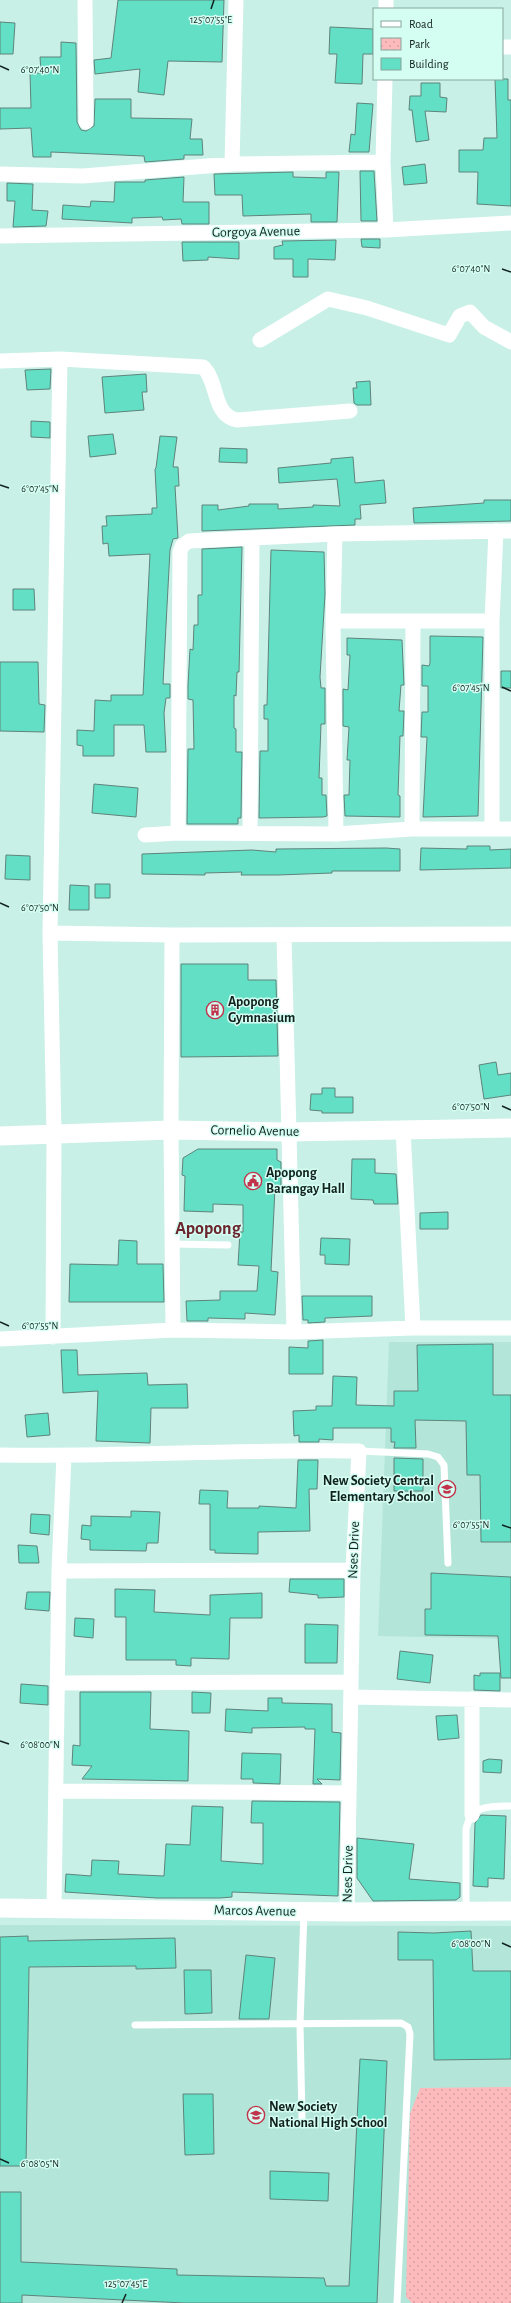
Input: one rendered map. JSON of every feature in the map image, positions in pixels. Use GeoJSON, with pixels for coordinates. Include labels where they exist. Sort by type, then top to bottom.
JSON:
{"type":"FeatureCollection","features":[{"type":"Feature","properties":{"kind":"street"},"geometry":{"type":"LineString","coordinates":[[85,0],[86,122]]}},
{"type":"Feature","properties":{"kind":"street"},"geometry":{"type":"LineString","coordinates":[[232,164],[236,0]]}},
{"type":"Feature","properties":{"kind":"street"},"geometry":{"type":"LineString","coordinates":[[385,80],[383,162],[386,230]]}},
{"type":"Feature","properties":{"kind":"street"},"geometry":{"type":"LineString","coordinates":[[0,174],[83,176],[232,164],[383,162]]}},
{"type":"Feature","properties":{"kind":"street","name":"Gorgoya Avenue"},"geometry":{"type":"LineString","coordinates":[[0,236],[386,230],[511,223]]}},
{"type":"Feature","properties":{"kind":"street"},"geometry":{"type":"LineString","coordinates":[[260,340],[328,299],[367,308],[450,335],[460,316],[470,312],[484,327],[511,342]]}},
{"type":"Feature","properties":{"kind":"street"},"geometry":{"type":"LineString","coordinates":[[52,1337],[54,1134],[50,933],[60,359]]}},
{"type":"Feature","properties":{"kind":"street"},"geometry":{"type":"LineString","coordinates":[[0,362],[60,359],[203,366],[210,375],[224,414],[229,419],[238,420],[350,411]]}},
{"type":"Feature","properties":{"kind":"street"},"geometry":{"type":"LineString","coordinates":[[178,833],[180,552],[182,546],[189,541],[335,534],[504,531],[492,621],[492,829]]}},
{"type":"Feature","properties":{"kind":"street"},"geometry":{"type":"LineString","coordinates":[[335,534],[333,621],[336,834]]}},
{"type":"Feature","properties":{"kind":"street"},"geometry":{"type":"LineString","coordinates":[[250,833],[252,538]]}},
{"type":"Feature","properties":{"kind":"street"},"geometry":{"type":"LineString","coordinates":[[333,621],[413,623],[492,621]]}},
{"type":"Feature","properties":{"kind":"street"},"geometry":{"type":"LineString","coordinates":[[412,830],[413,623]]}},
{"type":"Feature","properties":{"kind":"street"},"geometry":{"type":"LineString","coordinates":[[145,835],[178,833],[336,834],[412,830],[511,829]]}},
{"type":"Feature","properties":{"kind":"street"},"geometry":{"type":"LineString","coordinates":[[50,933],[172,935],[511,934]]}},
{"type":"Feature","properties":{"kind":"street"},"geometry":{"type":"LineString","coordinates":[[172,935],[171,1130],[173,1330]]}},
{"type":"Feature","properties":{"kind":"street"},"geometry":{"type":"LineString","coordinates":[[284,935],[294,1332]]}},
{"type":"Feature","properties":{"kind":"street","name":"Cornelio Avenue"},"geometry":{"type":"LineString","coordinates":[[0,1136],[171,1130],[289,1132],[511,1128]]}},
{"type":"Feature","properties":{"kind":"street"},"geometry":{"type":"LineString","coordinates":[[403,1129],[412,1328]]}},
{"type":"Feature","properties":{"kind":"street"},"geometry":{"type":"LineString","coordinates":[[0,1338],[52,1337],[173,1330],[294,1332],[412,1328],[511,1328]]}},
{"type":"Feature","properties":{"kind":"street"},"geometry":{"type":"LineString","coordinates":[[0,1455],[64,1456],[298,1450],[359,1451]]}},
{"type":"Feature","properties":{"kind":"street","name":"Nses Drive"},"geometry":{"type":"LineString","coordinates":[[347,1912],[353,1570],[359,1451]]}},
{"type":"Feature","properties":{"kind":"street"},"geometry":{"type":"LineString","coordinates":[[54,1908],[59,1571],[64,1456]]}},
{"type":"Feature","properties":{"kind":"street"},"geometry":{"type":"LineString","coordinates":[[59,1571],[353,1570]]}},
{"type":"Feature","properties":{"kind":"street"},"geometry":{"type":"LineString","coordinates":[[57,1683],[351,1690],[472,1699],[511,1700]]}},
{"type":"Feature","properties":{"kind":"street"},"geometry":{"type":"LineString","coordinates":[[472,1699],[472,1815]]}},
{"type":"Feature","properties":{"kind":"street"},"geometry":{"type":"LineString","coordinates":[[56,1791],[349,1793]]}},
{"type":"Feature","properties":{"kind":"street","name":"Marcos Avenue"},"geometry":{"type":"LineString","coordinates":[[0,1908],[304,1912],[511,1911]]}},
{"type":"Feature","properties":{"kind":"lane"},"geometry":{"type":"LineString","coordinates":[[172,1244],[228,1245]]}},
{"type":"Feature","properties":{"kind":"lane"},"geometry":{"type":"LineString","coordinates":[[359,1451],[428,1454],[438,1457],[444,1465],[448,1563]]}},
{"type":"Feature","properties":{"kind":"lane"},"geometry":{"type":"LineString","coordinates":[[466,1912],[466,1830],[468,1818],[476,1811],[493,1806],[511,1806]]}},
{"type":"Feature","properties":{"kind":"lane"},"geometry":{"type":"LineString","coordinates":[[302,2119],[300,2024],[304,1912]]}},
{"type":"Feature","properties":{"kind":"lane"},"geometry":{"type":"LineString","coordinates":[[135,2025],[401,2023],[408,2027],[410,2034],[397,2303]]}},
{"type":"Feature","properties":{"kind":"shaded area","name":"New Society Central Elementary School"},"geometry":{"type":"Polygon","coordinates":[[[389,1342],[511,1342],[511,1639],[378,1636],[389,1342]]]}},
{"type":"Feature","properties":{"kind":"shaded area","name":"New Society National High School"},"geometry":{"type":"Polygon","coordinates":[[[0,1925],[511,1926],[511,2303],[0,2303],[0,1925]]]}},
{"type":"Feature","properties":{"kind":"green space"},"geometry":{"type":"Polygon","coordinates":[[[511,2087],[511,2303],[412,2303],[406,2297],[410,2114],[420,2088],[511,2087]]]}},
{"type":"Feature","properties":{"kind":"building"},"geometry":{"type":"Polygon","coordinates":[[[118,0],[224,0],[222,62],[168,61],[164,95],[138,92],[140,69],[95,74],[94,60],[111,58],[118,0]]]}},
{"type":"Feature","properties":{"kind":"building"},"geometry":{"type":"Polygon","coordinates":[[[0,22],[15,23],[13,54],[0,54],[0,22]]]}},
{"type":"Feature","properties":{"kind":"building"},"geometry":{"type":"Polygon","coordinates":[[[330,27],[373,29],[373,54],[363,54],[362,84],[335,83],[337,54],[329,54],[330,27]]]}},
{"type":"Feature","properties":{"kind":"building"},"geometry":{"type":"Polygon","coordinates":[[[61,42],[76,43],[77,122],[81,130],[86,131],[94,126],[95,99],[131,99],[131,118],[192,119],[190,139],[202,139],[203,155],[184,155],[184,159],[145,162],[144,156],[51,152],[51,157],[33,157],[31,128],[0,129],[0,108],[31,108],[30,73],[41,73],[40,57],[61,57],[61,42]]]}},
{"type":"Feature","properties":{"kind":"building"},"geometry":{"type":"Polygon","coordinates":[[[508,79],[508,100],[511,100],[511,206],[477,204],[478,172],[459,172],[459,150],[483,150],[484,138],[497,138],[495,80],[508,79]]]}},
{"type":"Feature","properties":{"kind":"building"},"geometry":{"type":"Polygon","coordinates":[[[421,83],[440,83],[440,97],[447,98],[446,112],[425,111],[429,140],[416,142],[412,110],[409,110],[410,96],[421,96],[421,83]]]}},
{"type":"Feature","properties":{"kind":"building"},"geometry":{"type":"Polygon","coordinates":[[[357,103],[373,104],[369,152],[349,152],[351,134],[355,135],[357,103]]]}},
{"type":"Feature","properties":{"kind":"building"},"geometry":{"type":"Polygon","coordinates":[[[425,164],[427,183],[404,185],[402,167],[425,164]]]}},
{"type":"Feature","properties":{"kind":"building"},"geometry":{"type":"Polygon","coordinates":[[[360,171],[374,171],[377,221],[361,221],[360,171]]]}},
{"type":"Feature","properties":{"kind":"building"},"geometry":{"type":"Polygon","coordinates":[[[293,172],[293,177],[326,178],[326,172],[339,172],[337,222],[311,222],[311,214],[243,216],[242,195],[215,195],[214,174],[293,172]]]}},
{"type":"Feature","properties":{"kind":"building"},"geometry":{"type":"Polygon","coordinates":[[[184,177],[183,202],[209,202],[209,224],[182,224],[181,219],[163,220],[162,217],[132,218],[132,223],[62,219],[63,205],[90,207],[91,201],[114,202],[115,182],[145,182],[145,180],[184,177]]]}},
{"type":"Feature","properties":{"kind":"building"},"geometry":{"type":"Polygon","coordinates":[[[7,183],[33,184],[32,210],[48,211],[46,226],[13,227],[15,201],[7,201],[7,183]]]}},
{"type":"Feature","properties":{"kind":"building"},"geometry":{"type":"Polygon","coordinates":[[[361,239],[380,239],[380,248],[362,247],[361,239]]]}},
{"type":"Feature","properties":{"kind":"building"},"geometry":{"type":"Polygon","coordinates":[[[336,240],[335,260],[308,259],[308,277],[293,277],[293,259],[274,259],[274,247],[283,245],[282,241],[336,240]]]}},
{"type":"Feature","properties":{"kind":"building"},"geometry":{"type":"Polygon","coordinates":[[[182,242],[239,242],[239,259],[208,257],[208,260],[183,261],[182,242]]]}},
{"type":"Feature","properties":{"kind":"building"},"geometry":{"type":"Polygon","coordinates":[[[51,369],[50,389],[27,390],[25,370],[51,369]]]}},
{"type":"Feature","properties":{"kind":"building"},"geometry":{"type":"Polygon","coordinates":[[[146,374],[147,392],[142,392],[144,410],[105,413],[102,377],[146,374]]]}},
{"type":"Feature","properties":{"kind":"building"},"geometry":{"type":"Polygon","coordinates":[[[370,381],[371,405],[357,405],[354,403],[353,388],[357,388],[356,382],[370,381]]]}},
{"type":"Feature","properties":{"kind":"building"},"geometry":{"type":"Polygon","coordinates":[[[31,421],[50,422],[50,438],[31,437],[31,421]]]}},
{"type":"Feature","properties":{"kind":"building"},"geometry":{"type":"Polygon","coordinates":[[[113,434],[116,454],[90,457],[88,436],[113,434]]]}},
{"type":"Feature","properties":{"kind":"building"},"geometry":{"type":"Polygon","coordinates":[[[160,436],[177,437],[173,467],[178,467],[179,486],[175,486],[178,538],[173,539],[170,550],[163,684],[170,684],[170,698],[166,698],[164,713],[166,752],[146,752],[144,725],[114,725],[114,756],[83,756],[83,746],[77,745],[77,730],[94,731],[95,700],[111,701],[111,695],[143,695],[150,554],[109,556],[108,543],[103,544],[102,526],[107,526],[106,516],[152,514],[152,508],[157,508],[155,469],[160,436]]]}},
{"type":"Feature","properties":{"kind":"building"},"geometry":{"type":"Polygon","coordinates":[[[220,448],[247,449],[247,463],[219,462],[220,448]]]}},
{"type":"Feature","properties":{"kind":"building"},"geometry":{"type":"Polygon","coordinates":[[[353,457],[355,483],[384,480],[386,503],[360,505],[361,519],[355,519],[355,525],[202,531],[202,505],[218,505],[218,510],[249,506],[249,504],[278,504],[278,509],[313,507],[313,505],[340,506],[337,479],[279,483],[278,468],[331,463],[331,459],[353,457]]]}},
{"type":"Feature","properties":{"kind":"building"},"geometry":{"type":"Polygon","coordinates":[[[484,500],[511,500],[511,521],[414,523],[413,508],[484,503],[484,500]]]}},
{"type":"Feature","properties":{"kind":"building"},"geometry":{"type":"Polygon","coordinates":[[[242,547],[239,672],[237,672],[236,696],[234,695],[236,752],[242,752],[241,818],[238,818],[238,824],[187,824],[188,749],[194,749],[193,700],[188,699],[188,685],[190,649],[193,650],[194,625],[198,625],[198,595],[202,595],[202,549],[242,547]]]}},
{"type":"Feature","properties":{"kind":"building"},"geometry":{"type":"Polygon","coordinates":[[[271,550],[324,552],[325,594],[320,677],[321,688],[325,688],[325,724],[321,724],[319,778],[322,778],[322,795],[326,795],[327,816],[323,817],[259,818],[260,751],[268,751],[268,719],[264,719],[264,705],[267,705],[271,550]]]}},
{"type":"Feature","properties":{"kind":"building"},"geometry":{"type":"Polygon","coordinates":[[[13,589],[34,589],[35,610],[13,610],[13,589]]]}},
{"type":"Feature","properties":{"kind":"building"},"geometry":{"type":"Polygon","coordinates":[[[430,636],[483,637],[478,816],[423,817],[427,737],[421,737],[422,712],[428,712],[428,686],[422,686],[422,665],[429,666],[430,663],[430,636]]]}},
{"type":"Feature","properties":{"kind":"building"},"geometry":{"type":"Polygon","coordinates":[[[347,638],[402,640],[404,685],[401,685],[399,711],[404,711],[403,736],[400,736],[398,795],[400,796],[400,817],[345,816],[344,795],[349,795],[350,760],[347,760],[349,727],[343,726],[343,689],[348,690],[350,655],[347,655],[347,638]]]}},
{"type":"Feature","properties":{"kind":"building"},"geometry":{"type":"Polygon","coordinates":[[[0,662],[38,662],[39,704],[45,705],[44,732],[0,731],[0,662]]]}},
{"type":"Feature","properties":{"kind":"building"},"geometry":{"type":"Polygon","coordinates":[[[501,671],[511,671],[511,688],[501,688],[501,671]]]}},
{"type":"Feature","properties":{"kind":"building"},"geometry":{"type":"Polygon","coordinates":[[[94,784],[138,788],[136,817],[92,813],[94,784]]]}},
{"type":"Feature","properties":{"kind":"building"},"geometry":{"type":"Polygon","coordinates":[[[467,846],[490,846],[490,850],[511,849],[511,868],[420,870],[421,848],[467,849],[467,846]]]}},
{"type":"Feature","properties":{"kind":"building"},"geometry":{"type":"Polygon","coordinates":[[[276,849],[400,849],[400,871],[332,871],[332,873],[278,875],[241,875],[242,872],[205,873],[205,875],[142,874],[142,854],[252,850],[276,852],[276,849]]]}},
{"type":"Feature","properties":{"kind":"building"},"geometry":{"type":"Polygon","coordinates":[[[6,855],[30,856],[30,880],[5,879],[6,855]]]}},
{"type":"Feature","properties":{"kind":"building"},"geometry":{"type":"Polygon","coordinates":[[[95,884],[110,884],[110,898],[95,898],[95,884]]]}},
{"type":"Feature","properties":{"kind":"building"},"geometry":{"type":"Polygon","coordinates":[[[70,885],[89,886],[89,910],[69,910],[70,885]]]}},
{"type":"Feature","properties":{"kind":"building","name":"Apopong Gymnasium"},"geometry":{"type":"Polygon","coordinates":[[[181,964],[248,964],[248,980],[276,980],[278,1056],[181,1057],[181,964]]]}},
{"type":"Feature","properties":{"kind":"building"},"geometry":{"type":"Polygon","coordinates":[[[496,1062],[498,1075],[511,1073],[511,1095],[484,1099],[479,1065],[496,1062]]]}},
{"type":"Feature","properties":{"kind":"building"},"geometry":{"type":"Polygon","coordinates":[[[322,1088],[335,1088],[335,1097],[353,1097],[353,1113],[322,1113],[322,1111],[310,1110],[311,1094],[322,1094],[322,1088]]]}},
{"type":"Feature","properties":{"kind":"building"},"geometry":{"type":"Polygon","coordinates":[[[198,1149],[277,1149],[277,1160],[281,1162],[281,1187],[275,1187],[271,1271],[278,1272],[275,1315],[245,1313],[245,1319],[208,1318],[208,1321],[187,1321],[186,1301],[220,1300],[220,1291],[257,1291],[259,1266],[238,1265],[240,1232],[243,1232],[243,1205],[213,1204],[213,1212],[184,1211],[185,1176],[182,1175],[183,1158],[198,1149]]]}},
{"type":"Feature","properties":{"kind":"building"},"geometry":{"type":"Polygon","coordinates":[[[352,1159],[375,1159],[375,1173],[396,1174],[398,1204],[374,1204],[373,1200],[351,1199],[352,1159]]]}},
{"type":"Feature","properties":{"kind":"building"},"geometry":{"type":"Polygon","coordinates":[[[448,1212],[448,1229],[420,1229],[420,1213],[448,1212]]]}},
{"type":"Feature","properties":{"kind":"building"},"geometry":{"type":"Polygon","coordinates":[[[321,1238],[350,1239],[349,1265],[325,1264],[325,1255],[320,1255],[321,1238]]]}},
{"type":"Feature","properties":{"kind":"building"},"geometry":{"type":"Polygon","coordinates":[[[119,1240],[137,1241],[137,1264],[163,1264],[164,1302],[69,1302],[70,1264],[118,1265],[119,1240]]]}},
{"type":"Feature","properties":{"kind":"building"},"geometry":{"type":"Polygon","coordinates":[[[302,1296],[372,1296],[372,1316],[325,1318],[325,1322],[308,1323],[308,1320],[303,1320],[302,1296]]]}},
{"type":"Feature","properties":{"kind":"building"},"geometry":{"type":"Polygon","coordinates":[[[323,1340],[323,1374],[289,1374],[289,1347],[308,1348],[308,1341],[323,1340]]]}},
{"type":"Feature","properties":{"kind":"building"},"geometry":{"type":"Polygon","coordinates":[[[493,1344],[493,1395],[511,1395],[511,1542],[481,1542],[480,1475],[467,1475],[466,1421],[415,1420],[416,1448],[394,1448],[395,1442],[391,1442],[391,1428],[333,1428],[333,1440],[319,1439],[319,1442],[299,1442],[299,1435],[294,1436],[293,1411],[316,1410],[316,1406],[332,1406],[333,1376],[357,1377],[356,1405],[394,1406],[394,1391],[418,1391],[417,1345],[493,1344]]]}},
{"type":"Feature","properties":{"kind":"building"},"geometry":{"type":"Polygon","coordinates":[[[61,1350],[77,1350],[78,1375],[147,1373],[148,1385],[187,1384],[188,1408],[151,1408],[150,1443],[96,1441],[98,1391],[63,1393],[61,1350]]]}},
{"type":"Feature","properties":{"kind":"building"},"geometry":{"type":"Polygon","coordinates":[[[48,1413],[50,1435],[27,1437],[25,1415],[48,1413]]]}},
{"type":"Feature","properties":{"kind":"building"},"geometry":{"type":"Polygon","coordinates":[[[394,1458],[423,1459],[423,1491],[394,1491],[394,1458]]]}},
{"type":"Feature","properties":{"kind":"building"},"geometry":{"type":"Polygon","coordinates":[[[298,1460],[318,1460],[317,1489],[309,1489],[310,1531],[258,1532],[258,1554],[215,1553],[215,1550],[210,1550],[210,1504],[199,1504],[200,1490],[228,1491],[227,1508],[259,1508],[259,1506],[296,1508],[298,1460]]]}},
{"type":"Feature","properties":{"kind":"building"},"geometry":{"type":"Polygon","coordinates":[[[131,1511],[160,1512],[158,1543],[147,1543],[146,1551],[90,1550],[90,1540],[81,1539],[82,1525],[91,1526],[91,1516],[131,1517],[131,1511]]]}},
{"type":"Feature","properties":{"kind":"building"},"geometry":{"type":"Polygon","coordinates":[[[31,1514],[50,1515],[49,1535],[30,1533],[31,1514]]]}},
{"type":"Feature","properties":{"kind":"building"},"geometry":{"type":"Polygon","coordinates":[[[18,1545],[37,1546],[39,1563],[19,1563],[18,1545]]]}},
{"type":"Feature","properties":{"kind":"building"},"geometry":{"type":"Polygon","coordinates":[[[431,1573],[511,1577],[511,1678],[501,1678],[498,1636],[425,1635],[425,1609],[431,1609],[431,1573]]]}},
{"type":"Feature","properties":{"kind":"building"},"geometry":{"type":"Polygon","coordinates":[[[290,1579],[344,1579],[344,1597],[318,1598],[318,1595],[289,1592],[290,1579]]]}},
{"type":"Feature","properties":{"kind":"building"},"geometry":{"type":"Polygon","coordinates":[[[115,1589],[155,1590],[154,1612],[210,1615],[210,1595],[262,1593],[262,1618],[230,1618],[229,1659],[191,1658],[191,1666],[176,1665],[176,1660],[126,1660],[126,1617],[115,1617],[115,1589]]]}},
{"type":"Feature","properties":{"kind":"building"},"geometry":{"type":"Polygon","coordinates":[[[27,1592],[50,1592],[49,1611],[25,1609],[27,1592]]]}},
{"type":"Feature","properties":{"kind":"building"},"geometry":{"type":"Polygon","coordinates":[[[75,1618],[94,1619],[93,1638],[74,1636],[75,1618]]]}},
{"type":"Feature","properties":{"kind":"building"},"geometry":{"type":"Polygon","coordinates":[[[305,1624],[338,1625],[337,1663],[305,1663],[305,1624]]]}},
{"type":"Feature","properties":{"kind":"building"},"geometry":{"type":"Polygon","coordinates":[[[400,1651],[433,1655],[430,1683],[397,1679],[400,1651]]]}},
{"type":"Feature","properties":{"kind":"building"},"geometry":{"type":"Polygon","coordinates":[[[480,1673],[500,1673],[500,1691],[474,1690],[474,1675],[480,1676],[480,1673]]]}},
{"type":"Feature","properties":{"kind":"building"},"geometry":{"type":"Polygon","coordinates":[[[21,1684],[48,1686],[48,1705],[20,1703],[21,1684]]]}},
{"type":"Feature","properties":{"kind":"building"},"geometry":{"type":"Polygon","coordinates":[[[80,1692],[151,1692],[150,1729],[189,1731],[188,1781],[82,1779],[92,1766],[72,1765],[73,1745],[80,1746],[80,1692]]]}},
{"type":"Feature","properties":{"kind":"building"},"geometry":{"type":"Polygon","coordinates":[[[192,1692],[211,1693],[210,1713],[192,1713],[192,1692]]]}},
{"type":"Feature","properties":{"kind":"building"},"geometry":{"type":"Polygon","coordinates":[[[268,1698],[282,1698],[282,1703],[332,1704],[332,1732],[341,1733],[340,1780],[317,1779],[322,1784],[313,1784],[315,1729],[305,1729],[305,1727],[252,1728],[252,1733],[225,1731],[226,1709],[268,1711],[268,1698]]]}},
{"type":"Feature","properties":{"kind":"building"},"geometry":{"type":"Polygon","coordinates":[[[457,1715],[459,1738],[438,1740],[436,1716],[457,1715]]]}},
{"type":"Feature","properties":{"kind":"building"},"geometry":{"type":"Polygon","coordinates":[[[242,1753],[281,1754],[280,1784],[253,1783],[253,1779],[241,1779],[242,1753]]]}},
{"type":"Feature","properties":{"kind":"building"},"geometry":{"type":"Polygon","coordinates":[[[489,1759],[502,1760],[501,1773],[483,1772],[483,1761],[489,1759]]]}},
{"type":"Feature","properties":{"kind":"building"},"geometry":{"type":"Polygon","coordinates":[[[252,1801],[340,1802],[338,1896],[232,1892],[232,1897],[220,1898],[157,1898],[65,1892],[66,1874],[91,1876],[92,1860],[119,1861],[118,1874],[164,1876],[166,1844],[190,1845],[192,1806],[223,1807],[221,1861],[263,1864],[263,1823],[251,1823],[252,1801]]]}},
{"type":"Feature","properties":{"kind":"building"},"geometry":{"type":"Polygon","coordinates":[[[481,1815],[506,1816],[504,1879],[488,1878],[488,1887],[473,1886],[475,1823],[481,1815]]]}},
{"type":"Feature","properties":{"kind":"building"},"geometry":{"type":"Polygon","coordinates":[[[357,1838],[414,1844],[409,1879],[460,1883],[460,1897],[456,1900],[373,1901],[357,1878],[357,1838]]]}},
{"type":"Feature","properties":{"kind":"building"},"geometry":{"type":"Polygon","coordinates":[[[471,1931],[473,1971],[511,1971],[511,2059],[434,2060],[433,1960],[398,1960],[398,1932],[434,1933],[471,1931]]]}},
{"type":"Feature","properties":{"kind":"building"},"geometry":{"type":"Polygon","coordinates":[[[28,1936],[28,1941],[175,1938],[176,1968],[136,1969],[136,1966],[29,1967],[26,2166],[0,2166],[0,1937],[28,1936]]]}},
{"type":"Feature","properties":{"kind":"building"},"geometry":{"type":"Polygon","coordinates":[[[246,1955],[275,1958],[269,2019],[239,2019],[246,1955]]]}},
{"type":"Feature","properties":{"kind":"building"},"geometry":{"type":"Polygon","coordinates":[[[184,1970],[211,1970],[212,2013],[185,2014],[184,1970]]]}},
{"type":"Feature","properties":{"kind":"building"},"geometry":{"type":"Polygon","coordinates":[[[360,2059],[387,2061],[377,2303],[185,2303],[22,2295],[22,2303],[0,2303],[0,2192],[21,2192],[21,2262],[177,2269],[177,2275],[324,2278],[326,2286],[349,2286],[360,2059]]]}},
{"type":"Feature","properties":{"kind":"building"},"geometry":{"type":"Polygon","coordinates":[[[183,2094],[213,2094],[214,2154],[185,2155],[183,2094]]]}},
{"type":"Feature","properties":{"kind":"building"},"geometry":{"type":"Polygon","coordinates":[[[270,2171],[329,2173],[328,2201],[270,2199],[270,2171]]]}},
{"type":"Feature","properties":{"kind":"place","name":"Apopong Gymnasium"},"geometry":{"type":"Point","coordinates":[215,1010]}},
{"type":"Feature","properties":{"kind":"place","name":"Apopong Barangay Hall"},"geometry":{"type":"Point","coordinates":[253,1181]}},
{"type":"Feature","properties":{"kind":"place","name":"New Society Central Elementary School"},"geometry":{"type":"Point","coordinates":[447,1489]}},
{"type":"Feature","properties":{"kind":"place","name":"New Society National High School"},"geometry":{"type":"Point","coordinates":[256,2115]}},
{"type":"Feature","properties":{"kind":"district","name":"Apopong"},"geometry":{"type":"Point","coordinates":[208,1229]}}]}
